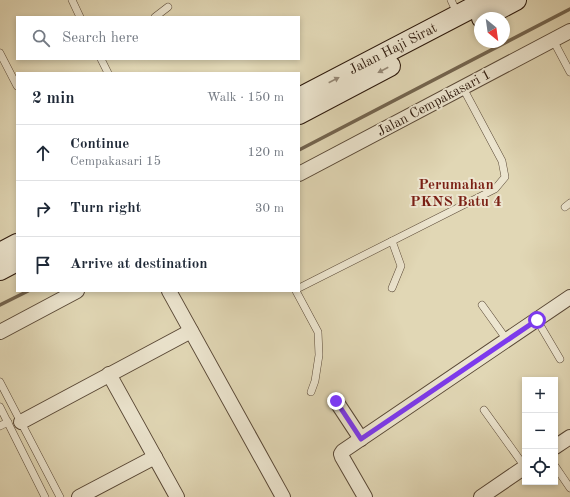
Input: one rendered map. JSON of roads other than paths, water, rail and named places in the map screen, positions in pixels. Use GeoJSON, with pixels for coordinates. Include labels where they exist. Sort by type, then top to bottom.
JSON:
{"type":"FeatureCollection","features":[{"type":"Feature","properties":{"kind":"main road","name":"Jalan Haji Sirat"},"geometry":{"type":"LineString","coordinates":[[300,97],[454,7],[487,0]]}},
{"type":"Feature","properties":{"kind":"main road","name":"Jalan Haji Sirat"},"geometry":{"type":"LineString","coordinates":[[493,12],[516,0]]}},
{"type":"Feature","properties":{"kind":"main road","name":"Jalan Haji Sirat"},"geometry":{"type":"LineString","coordinates":[[300,113],[474,22]]}},
{"type":"Feature","properties":{"kind":"main road"},"geometry":{"type":"LineString","coordinates":[[0,253],[16,245]]}},
{"type":"Feature","properties":{"kind":"main road"},"geometry":{"type":"LineString","coordinates":[[0,270],[16,262]]}},
{"type":"Feature","properties":{"kind":"street","name":"Jalan Cempakasari 1"},"geometry":{"type":"LineString","coordinates":[[300,173],[570,31]]}},
{"type":"Feature","properties":{"kind":"street"},"geometry":{"type":"LineString","coordinates":[[0,332],[75,292]]}},
{"type":"Feature","properties":{"kind":"street"},"geometry":{"type":"LineString","coordinates":[[170,292],[277,495]]}},
{"type":"Feature","properties":{"kind":"street"},"geometry":{"type":"LineString","coordinates":[[365,497],[342,457],[341,454],[343,451],[570,298]]}},
{"type":"Feature","properties":{"kind":"street"},"geometry":{"type":"LineString","coordinates":[[14,422],[191,331]]}},
{"type":"Feature","properties":{"kind":"street"},"geometry":{"type":"LineString","coordinates":[[109,374],[177,497]]}},
{"type":"Feature","properties":{"kind":"street"},"geometry":{"type":"LineString","coordinates":[[336,401],[361,439]]}},
{"type":"Feature","properties":{"kind":"street"},"geometry":{"type":"LineString","coordinates":[[558,445],[570,437]]}},
{"type":"Feature","properties":{"kind":"street"},"geometry":{"type":"LineString","coordinates":[[78,497],[155,457]]}},
{"type":"Feature","properties":{"kind":"street"},"geometry":{"type":"LineString","coordinates":[[481,497],[522,469]]}},
{"type":"Feature","properties":{"kind":"lane"},"geometry":{"type":"LineString","coordinates":[[72,0],[80,16]]}},
{"type":"Feature","properties":{"kind":"lane"},"geometry":{"type":"LineString","coordinates":[[155,16],[168,7]]}},
{"type":"Feature","properties":{"kind":"lane"},"geometry":{"type":"LineString","coordinates":[[553,40],[570,72]]}},
{"type":"Feature","properties":{"kind":"lane"},"geometry":{"type":"LineString","coordinates":[[0,53],[16,84]]}},
{"type":"Feature","properties":{"kind":"lane"},"geometry":{"type":"LineString","coordinates":[[102,60],[108,72]]}},
{"type":"Feature","properties":{"kind":"lane"},"geometry":{"type":"LineString","coordinates":[[300,287],[495,189],[505,177],[502,161],[463,88]]}},
{"type":"Feature","properties":{"kind":"lane"},"geometry":{"type":"LineString","coordinates":[[392,241],[401,266],[392,288]]}},
{"type":"Feature","properties":{"kind":"lane"},"geometry":{"type":"LineString","coordinates":[[297,292],[318,332],[319,355],[315,381],[311,392]]}},
{"type":"Feature","properties":{"kind":"lane"},"geometry":{"type":"LineString","coordinates":[[482,305],[507,340]]}},
{"type":"Feature","properties":{"kind":"lane"},"geometry":{"type":"LineString","coordinates":[[537,320],[560,358]]}},
{"type":"Feature","properties":{"kind":"lane"},"geometry":{"type":"LineString","coordinates":[[0,382],[14,422],[45,497]]}},
{"type":"Feature","properties":{"kind":"lane"},"geometry":{"type":"LineString","coordinates":[[0,407],[14,422],[60,497]]}},
{"type":"Feature","properties":{"kind":"lane"},"geometry":{"type":"LineString","coordinates":[[484,410],[522,463]]}},
{"type":"Feature","properties":{"kind":"lane"},"geometry":{"type":"LineString","coordinates":[[0,426],[14,422]]}},
{"type":"Feature","properties":{"kind":"lane"},"geometry":{"type":"LineString","coordinates":[[558,470],[570,488]]}},
{"type":"Feature","properties":{"kind":"waterway"},"geometry":{"type":"LineString","coordinates":[[300,149],[570,9]]}},
{"type":"Feature","properties":{"kind":"waterway"},"geometry":{"type":"LineString","coordinates":[[0,305],[26,292]]}},
{"type":"Feature","properties":{"kind":"district","name":"Perumahan PKNS Batu 4"},"geometry":{"type":"Point","coordinates":[456,194]}}]}
